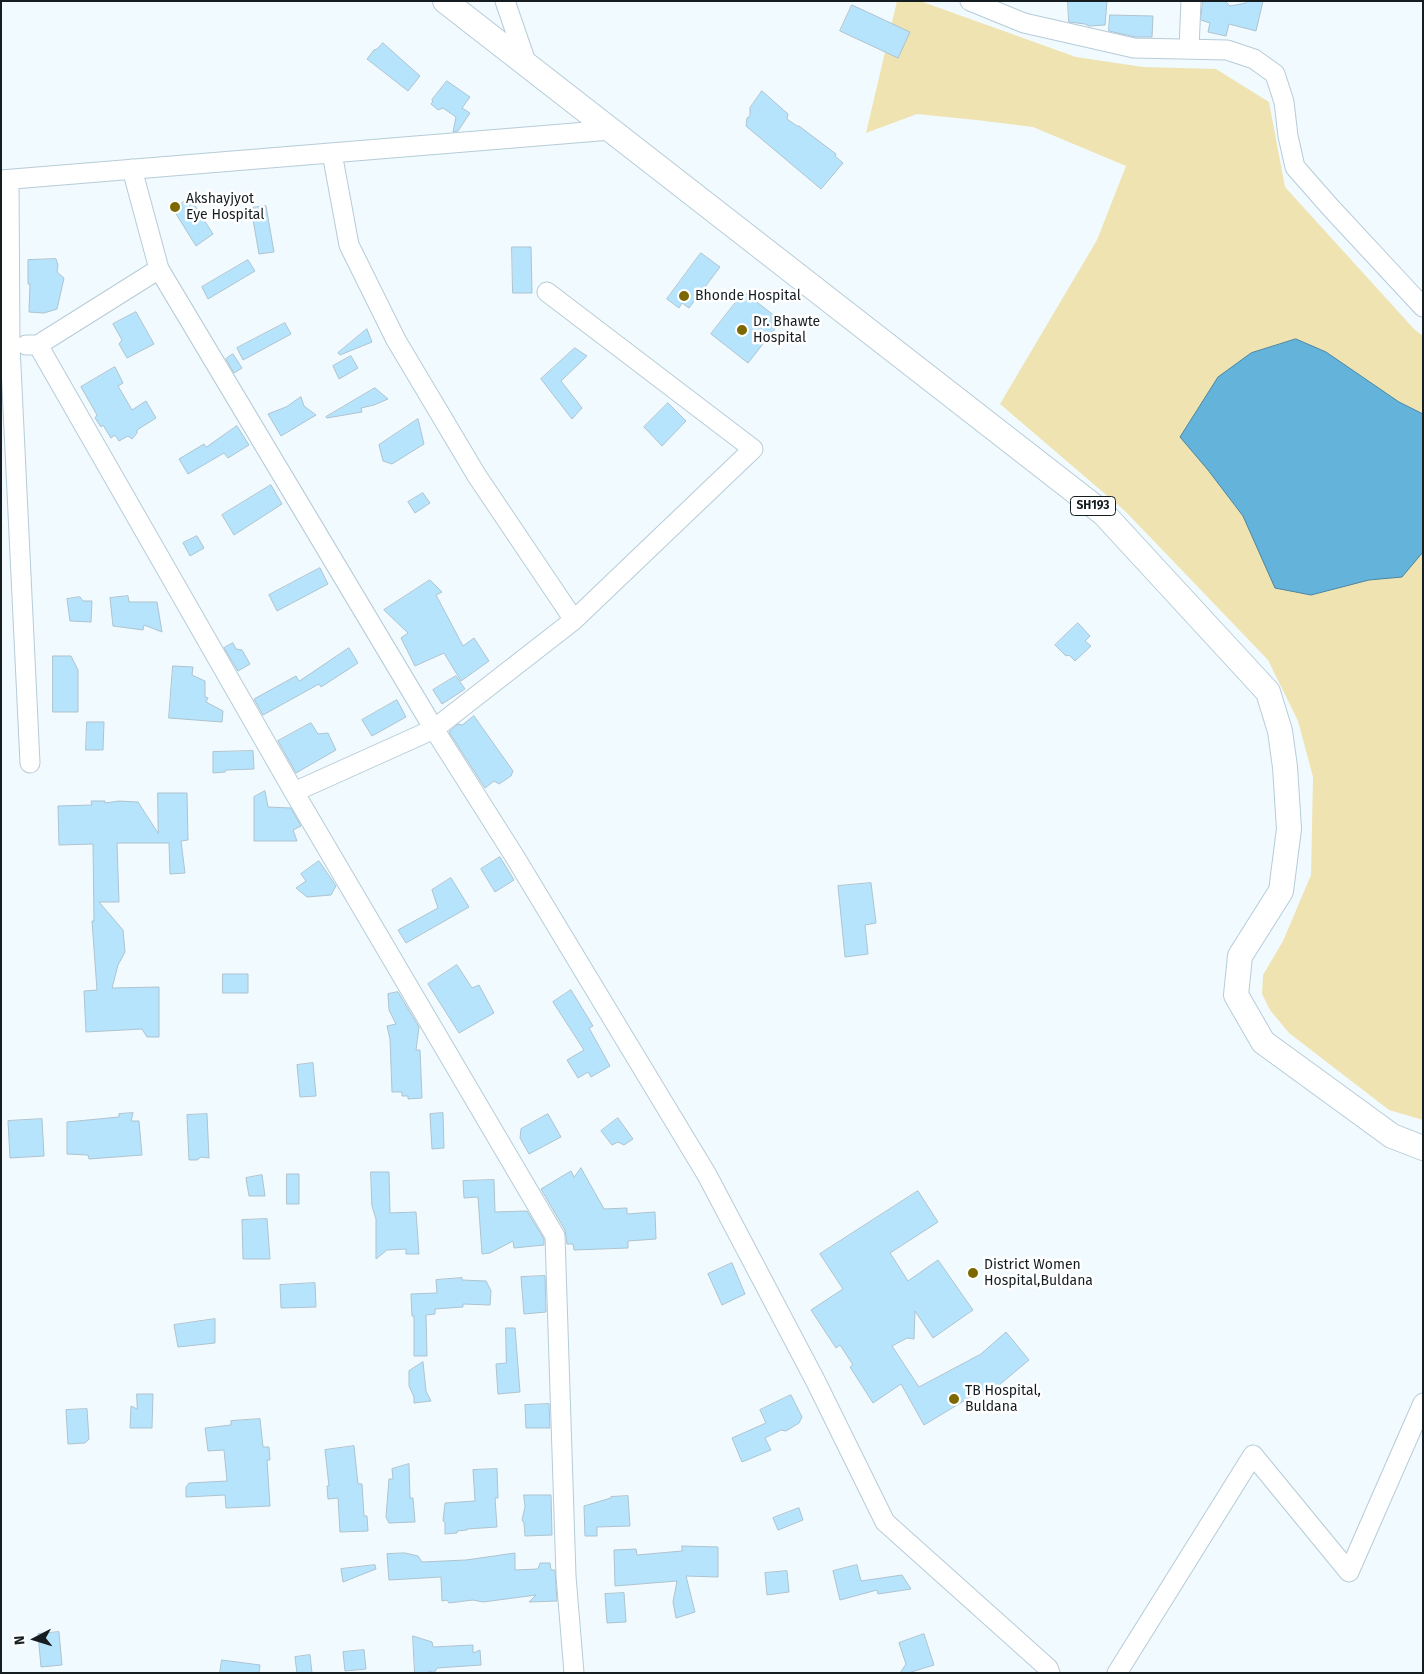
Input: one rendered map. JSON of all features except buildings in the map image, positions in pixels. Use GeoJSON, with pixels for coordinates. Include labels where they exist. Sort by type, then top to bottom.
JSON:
{"type":"FeatureCollection","features":[{"type":"Feature","properties":{"kind":"main road","name":"SH193"},"geometry":{"type":"LineString","coordinates":[[445,1],[1104,514],[1268,692],[1280,731],[1290,829],[1281,891],[1240,956],[1236,995],[1263,1042],[1392,1136],[1423,1148]]}},
{"type":"Feature","properties":{"kind":"street"},"geometry":{"type":"LineString","coordinates":[[506,1],[527,65]]}},
{"type":"Feature","properties":{"kind":"street"},"geometry":{"type":"LineString","coordinates":[[970,1],[1024,23],[1134,48],[1227,50],[1254,59],[1275,74],[1284,102],[1288,136],[1295,168],[1423,307]]}},
{"type":"Feature","properties":{"kind":"street"},"geometry":{"type":"LineString","coordinates":[[1189,49],[1191,1]]}},
{"type":"Feature","properties":{"kind":"street"},"geometry":{"type":"LineString","coordinates":[[30,764],[10,346],[5,180],[611,130]]}},
{"type":"Feature","properties":{"kind":"street"},"geometry":{"type":"LineString","coordinates":[[332,153],[349,245],[396,340],[477,476],[574,620]]}},
{"type":"Feature","properties":{"kind":"street"},"geometry":{"type":"LineString","coordinates":[[132,169],[158,269],[434,729],[515,857],[707,1175],[816,1380],[885,1522],[1048,1668],[1050,1673]]}},
{"type":"Feature","properties":{"kind":"street"},"geometry":{"type":"LineString","coordinates":[[10,346],[38,345],[158,269]]}},
{"type":"Feature","properties":{"kind":"street"},"geometry":{"type":"LineString","coordinates":[[294,792],[434,729],[574,620],[753,449],[547,292]]}},
{"type":"Feature","properties":{"kind":"street"},"geometry":{"type":"LineString","coordinates":[[38,345],[294,792],[555,1236],[566,1576],[574,1673]]}},
{"type":"Feature","properties":{"kind":"street"},"geometry":{"type":"LineString","coordinates":[[1117,1673],[1253,1455],[1349,1572],[1423,1403]]}},
{"type":"Feature","properties":{"kind":"shaded area"},"geometry":{"type":"Polygon","coordinates":[[[897,1],[920,1],[1076,57],[1143,67],[1216,69],[1269,102],[1285,187],[1414,329],[1423,336],[1423,1120],[1389,1110],[1289,1033],[1270,1010],[1262,994],[1263,975],[1283,941],[1311,875],[1313,777],[1298,721],[1268,660],[1125,511],[1000,404],[1097,240],[1126,166],[1033,127],[917,114],[866,133],[897,1]]]}},
{"type":"Feature","properties":{"kind":"water"},"geometry":{"type":"Polygon","coordinates":[[[1296,339],[1326,352],[1399,402],[1423,414],[1423,552],[1402,577],[1369,580],[1311,595],[1275,588],[1243,516],[1180,437],[1218,377],[1251,353],[1296,339]]]}},
{"type":"Feature","properties":{"kind":"place","name":"Akshayjyot Eye Hospital"},"geometry":{"type":"Point","coordinates":[175,207]}},
{"type":"Feature","properties":{"kind":"place","name":"Bhonde Hospital"},"geometry":{"type":"Point","coordinates":[684,296]}},
{"type":"Feature","properties":{"kind":"place","name":"Dr. Bhawte Hospital"},"geometry":{"type":"Point","coordinates":[742,330]}},
{"type":"Feature","properties":{"kind":"place","name":"District Women Hospital,Buldana"},"geometry":{"type":"Point","coordinates":[973,1273]}},
{"type":"Feature","properties":{"kind":"place","name":"TB Hospital, Buldana"},"geometry":{"type":"Point","coordinates":[954,1399]}}]}
